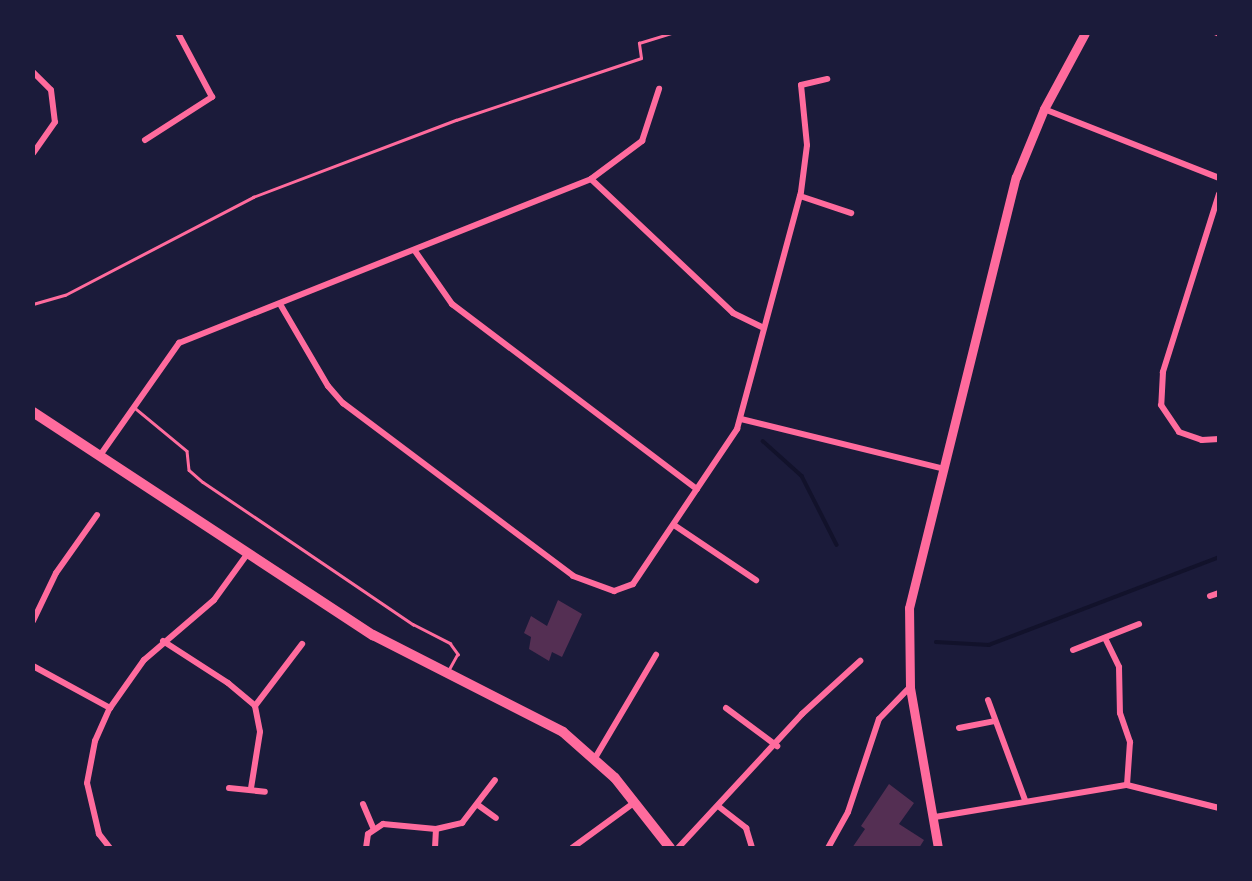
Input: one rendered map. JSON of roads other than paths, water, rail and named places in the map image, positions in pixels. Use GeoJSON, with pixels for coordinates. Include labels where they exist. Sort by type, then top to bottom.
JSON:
{"type":"FeatureCollection","features":[{"type":"Feature","properties":{"kind":"main road"},"geometry":{"type":"LineString","coordinates":[[938,848],[935,817],[910,687],[909,608],[941,468],[1016,177],[1044,109],[1084,35]]}},
{"type":"Feature","properties":{"kind":"main road"},"geometry":{"type":"LineString","coordinates":[[33,412],[249,551],[373,635],[563,732],[596,758],[635,802],[670,848]]}},
{"type":"Feature","properties":{"kind":"street"},"geometry":{"type":"LineString","coordinates":[[145,140],[210,103],[212,97],[178,33]]}},
{"type":"Feature","properties":{"kind":"street"},"geometry":{"type":"LineString","coordinates":[[33,72],[51,90],[55,113],[55,122],[33,153]]}},
{"type":"Feature","properties":{"kind":"street"},"geometry":{"type":"LineString","coordinates":[[280,304],[328,386],[343,403],[573,576],[614,591],[633,584],[741,419],[762,327],[800,197],[807,145],[801,85],[827,79]]}},
{"type":"Feature","properties":{"kind":"street"},"geometry":{"type":"LineString","coordinates":[[101,454],[178,343],[591,179],[642,141],[659,89]]}},
{"type":"Feature","properties":{"kind":"street"},"geometry":{"type":"LineString","coordinates":[[1044,109],[1219,178]]}},
{"type":"Feature","properties":{"kind":"street"},"geometry":{"type":"LineString","coordinates":[[591,179],[733,313],[762,327]]}},
{"type":"Feature","properties":{"kind":"street"},"geometry":{"type":"LineString","coordinates":[[1219,194],[1163,372],[1161,405],[1179,432],[1202,440],[1219,439]]}},
{"type":"Feature","properties":{"kind":"street"},"geometry":{"type":"LineString","coordinates":[[800,197],[851,213]]}},
{"type":"Feature","properties":{"kind":"street"},"geometry":{"type":"LineString","coordinates":[[415,251],[452,304],[697,489]]}},
{"type":"Feature","properties":{"kind":"street"},"geometry":{"type":"LineString","coordinates":[[741,419],[941,468]]}},
{"type":"Feature","properties":{"kind":"street"},"geometry":{"type":"LineString","coordinates":[[33,621],[56,573],[97,515]]}},
{"type":"Feature","properties":{"kind":"street"},"geometry":{"type":"LineString","coordinates":[[674,525],[756,580]]}},
{"type":"Feature","properties":{"kind":"street"},"geometry":{"type":"LineString","coordinates":[[110,848],[94,820],[87,783],[95,741],[110,708],[163,641],[214,600],[249,551]]}},
{"type":"Feature","properties":{"kind":"street"},"geometry":{"type":"LineString","coordinates":[[1210,596],[1219,593]]}},
{"type":"Feature","properties":{"kind":"street"},"geometry":{"type":"LineString","coordinates":[[1073,650],[1139,624]]}},
{"type":"Feature","properties":{"kind":"street"},"geometry":{"type":"LineString","coordinates":[[1105,638],[1119,667],[1119,713],[1130,742],[1127,785]]}},
{"type":"Feature","properties":{"kind":"street"},"geometry":{"type":"LineString","coordinates":[[163,641],[229,682],[255,706],[260,732],[251,788]]}},
{"type":"Feature","properties":{"kind":"street"},"geometry":{"type":"LineString","coordinates":[[255,706],[302,644]]}},
{"type":"Feature","properties":{"kind":"street"},"geometry":{"type":"LineString","coordinates":[[596,758],[656,655]]}},
{"type":"Feature","properties":{"kind":"street"},"geometry":{"type":"LineString","coordinates":[[678,848],[777,746],[802,714],[860,662]]}},
{"type":"Feature","properties":{"kind":"street"},"geometry":{"type":"LineString","coordinates":[[33,667],[110,708]]}},
{"type":"Feature","properties":{"kind":"street"},"geometry":{"type":"LineString","coordinates":[[828,848],[848,812],[879,719],[910,687]]}},
{"type":"Feature","properties":{"kind":"street"},"geometry":{"type":"LineString","coordinates":[[988,700],[1025,800]]}},
{"type":"Feature","properties":{"kind":"street"},"geometry":{"type":"LineString","coordinates":[[726,708],[777,746]]}},
{"type":"Feature","properties":{"kind":"street"},"geometry":{"type":"LineString","coordinates":[[959,728],[994,721]]}},
{"type":"Feature","properties":{"kind":"street"},"geometry":{"type":"LineString","coordinates":[[373,828],[383,824],[436,829],[462,823],[495,780]]}},
{"type":"Feature","properties":{"kind":"street"},"geometry":{"type":"LineString","coordinates":[[935,817],[1127,785],[1219,808]]}},
{"type":"Feature","properties":{"kind":"street"},"geometry":{"type":"LineString","coordinates":[[229,788],[251,788],[265,792]]}},
{"type":"Feature","properties":{"kind":"street"},"geometry":{"type":"LineString","coordinates":[[572,848],[635,802]]}},
{"type":"Feature","properties":{"kind":"street"},"geometry":{"type":"LineString","coordinates":[[363,804],[373,828],[366,848]]}},
{"type":"Feature","properties":{"kind":"street"},"geometry":{"type":"LineString","coordinates":[[478,805],[496,818]]}},
{"type":"Feature","properties":{"kind":"street"},"geometry":{"type":"LineString","coordinates":[[718,806],[746,828],[752,848]]}},
{"type":"Feature","properties":{"kind":"street"},"geometry":{"type":"LineString","coordinates":[[435,848],[436,829]]}},
{"type":"Feature","properties":{"kind":"lane"},"geometry":{"type":"LineString","coordinates":[[133,406],[187,451],[189,470],[203,482],[413,624],[450,643],[458,654],[447,674]]}},
{"type":"Feature","properties":{"kind":"waterway"},"geometry":{"type":"LineString","coordinates":[[763,441],[802,476],[837,545]]}},
{"type":"Feature","properties":{"kind":"waterway"},"geometry":{"type":"LineString","coordinates":[[936,642],[989,645],[1219,557]]}}]}
